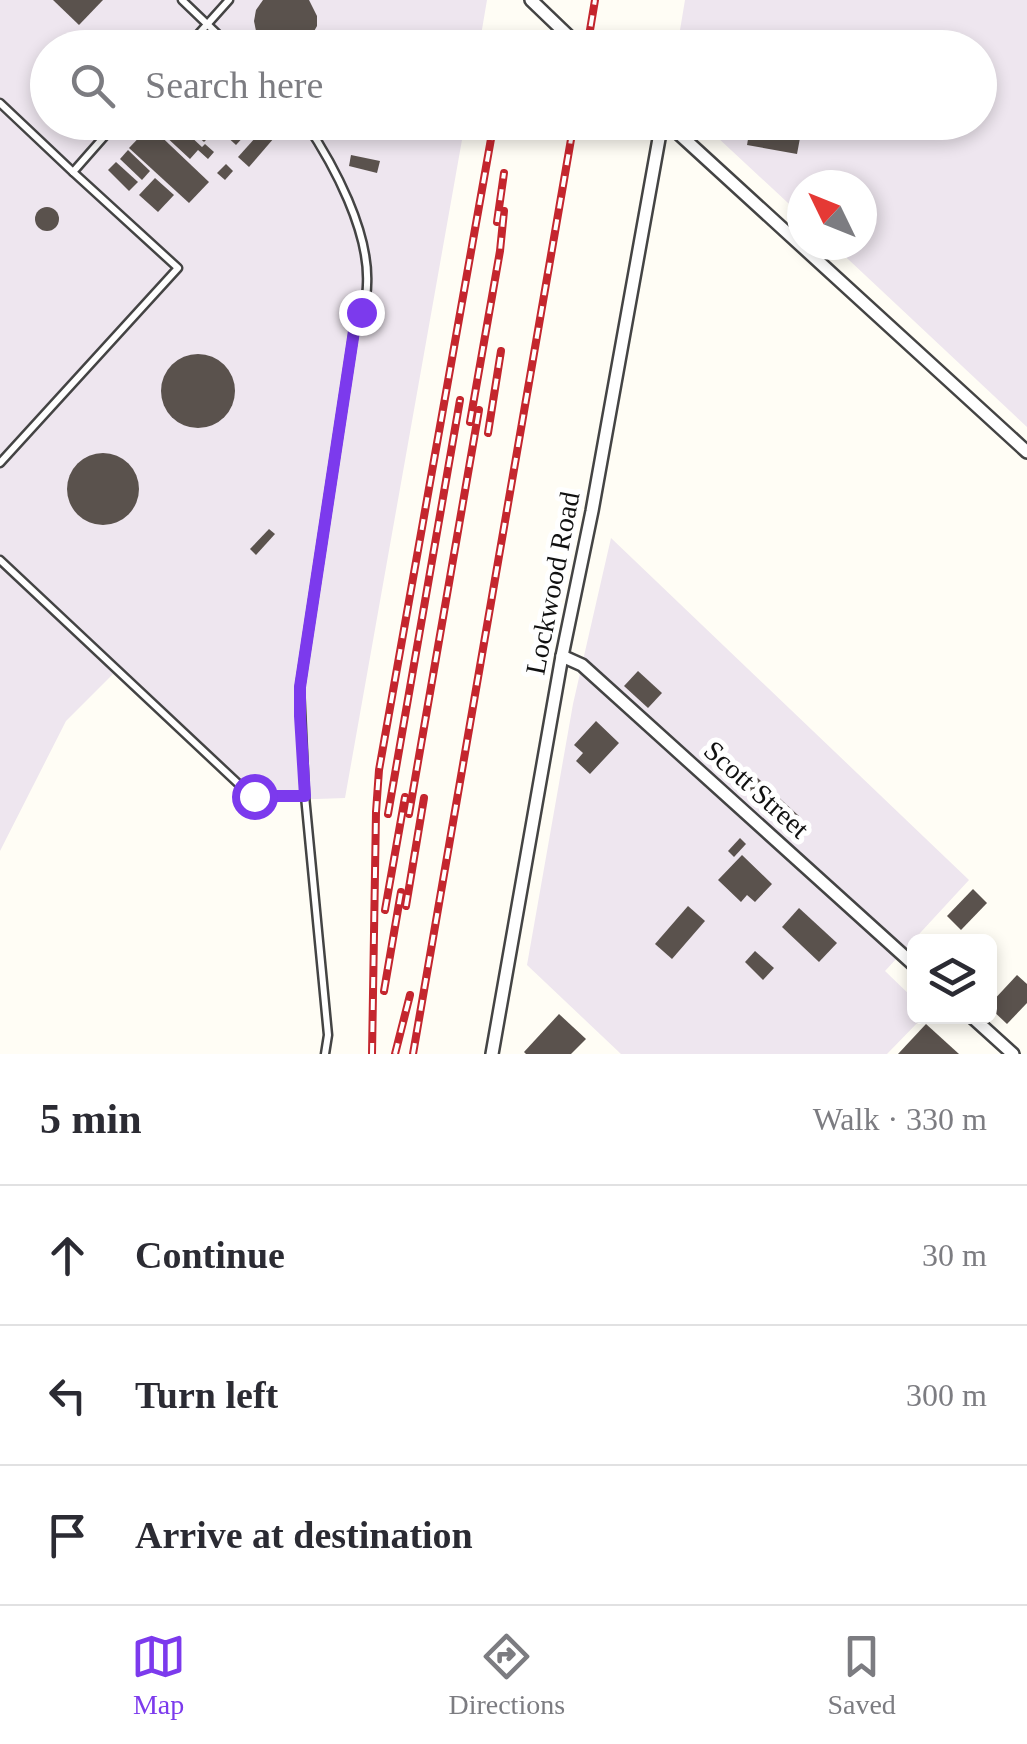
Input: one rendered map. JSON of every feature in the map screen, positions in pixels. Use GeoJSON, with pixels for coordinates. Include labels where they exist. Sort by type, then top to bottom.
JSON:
{"type":"FeatureCollection","features":[{"type":"Feature","properties":{"kind":"street"},"geometry":{"type":"LineString","coordinates":[[531,0],[563,30]]}},
{"type":"Feature","properties":{"kind":"street","name":"Lockwood Road"},"geometry":{"type":"LineString","coordinates":[[492,1054],[562,656],[661,140]]}},
{"type":"Feature","properties":{"kind":"street"},"geometry":{"type":"LineString","coordinates":[[684,140],[1027,452]]}},
{"type":"Feature","properties":{"kind":"street","name":"Scott Street"},"geometry":{"type":"LineString","coordinates":[[562,656],[582,665],[907,959]]}},
{"type":"Feature","properties":{"kind":"street"},"geometry":{"type":"LineString","coordinates":[[981,1024],[1013,1054]]}},
{"type":"Feature","properties":{"kind":"lane"},"geometry":{"type":"LineString","coordinates":[[182,0],[213,30]]}},
{"type":"Feature","properties":{"kind":"lane"},"geometry":{"type":"LineString","coordinates":[[202,30],[229,0]]}},
{"type":"Feature","properties":{"kind":"lane"},"geometry":{"type":"LineString","coordinates":[[0,103],[30,132]]}},
{"type":"Feature","properties":{"kind":"lane"},"geometry":{"type":"LineString","coordinates":[[0,463],[178,268],[39,140]]}},
{"type":"Feature","properties":{"kind":"lane"},"geometry":{"type":"LineString","coordinates":[[72,172],[101,140]]}},
{"type":"Feature","properties":{"kind":"lane"},"geometry":{"type":"LineString","coordinates":[[316,140],[350,204],[367,266],[368,290],[354,331],[300,687],[305,796],[328,1035],[325,1054]]}},
{"type":"Feature","properties":{"kind":"lane"},"geometry":{"type":"LineString","coordinates":[[0,560],[244,790],[254,796],[305,796]]}},
{"type":"Feature","properties":{"kind":"shaded area"},"geometry":{"type":"Polygon","coordinates":[[[0,0],[487,0],[482,30],[30,30],[30,140],[462,140],[345,798],[260,801],[248,797],[113,674],[66,721],[0,851],[0,0]]]}},
{"type":"Feature","properties":{"kind":"shaded area"},"geometry":{"type":"Polygon","coordinates":[[[685,0],[1027,0],[1027,427],[849,260],[877,260],[877,170],[787,170],[787,202],[720,140],[997,140],[997,30],[680,30],[685,0]]]}},
{"type":"Feature","properties":{"kind":"shaded area"},"geometry":{"type":"Polygon","coordinates":[[[611,538],[969,880],[919,934],[907,934],[907,947],[885,971],[907,992],[907,1024],[916,1024],[887,1054],[621,1054],[527,965],[573,704],[611,538]]]}},
{"type":"Feature","properties":{"kind":"building"},"geometry":{"type":"Polygon","coordinates":[[[53,0],[103,0],[79,25],[53,0]]]}},
{"type":"Feature","properties":{"kind":"building"},"geometry":{"type":"Polygon","coordinates":[[[263,0],[309,0],[317,26],[315,30],[256,30],[256,10],[263,0]]]}},
{"type":"Feature","properties":{"kind":"building"},"geometry":{"type":"Polygon","coordinates":[[[137,140],[165,140],[209,182],[189,203],[129,148],[137,140]]]}},
{"type":"Feature","properties":{"kind":"building"},"geometry":{"type":"Polygon","coordinates":[[[169,140],[194,140],[214,152],[208,159],[198,150],[190,159],[169,140]]]}},
{"type":"Feature","properties":{"kind":"building"},"geometry":{"type":"Polygon","coordinates":[[[253,140],[272,140],[249,167],[238,157],[253,140]]]}},
{"type":"Feature","properties":{"kind":"building"},"geometry":{"type":"Polygon","coordinates":[[[748,140],[800,140],[797,154],[747,145],[748,140]]]}},
{"type":"Feature","properties":{"kind":"building"},"geometry":{"type":"Polygon","coordinates":[[[128,150],[150,171],[142,180],[120,159],[128,150]]]}},
{"type":"Feature","properties":{"kind":"building"},"geometry":{"type":"Polygon","coordinates":[[[351,155],[380,161],[377,173],[349,166],[351,155]]]}},
{"type":"Feature","properties":{"kind":"building"},"geometry":{"type":"Polygon","coordinates":[[[116,162],[138,182],[129,191],[108,170],[116,162]]]}},
{"type":"Feature","properties":{"kind":"building"},"geometry":{"type":"Polygon","coordinates":[[[226,164],[233,171],[225,180],[217,173],[226,164]]]}},
{"type":"Feature","properties":{"kind":"building"},"geometry":{"type":"Polygon","coordinates":[[[155,178],[174,195],[158,212],[139,195],[155,178]]]}},
{"type":"Feature","properties":{"kind":"building"},"geometry":{"type":"Polygon","coordinates":[[[47,207],[59,219],[47,231],[35,219],[47,207]]]}},
{"type":"Feature","properties":{"kind":"building"},"geometry":{"type":"Polygon","coordinates":[[[198,354],[224,365],[235,391],[224,417],[198,428],[172,417],[161,391],[172,365],[198,354]]]}},
{"type":"Feature","properties":{"kind":"building"},"geometry":{"type":"Polygon","coordinates":[[[103,453],[128,464],[139,489],[128,514],[103,525],[78,514],[67,489],[78,464],[103,453]]]}},
{"type":"Feature","properties":{"kind":"building"},"geometry":{"type":"Polygon","coordinates":[[[269,529],[275,534],[256,555],[250,549],[269,529]]]}},
{"type":"Feature","properties":{"kind":"building"},"geometry":{"type":"Polygon","coordinates":[[[638,671],[662,693],[648,708],[624,686],[638,671]]]}},
{"type":"Feature","properties":{"kind":"building"},"geometry":{"type":"Polygon","coordinates":[[[596,721],[619,743],[590,774],[576,761],[583,753],[574,745],[596,721]]]}},
{"type":"Feature","properties":{"kind":"building"},"geometry":{"type":"Polygon","coordinates":[[[750,771],[799,816],[788,828],[739,782],[750,771]]]}},
{"type":"Feature","properties":{"kind":"building"},"geometry":{"type":"Polygon","coordinates":[[[740,838],[746,844],[734,857],[728,851],[740,838]]]}},
{"type":"Feature","properties":{"kind":"building"},"geometry":{"type":"Polygon","coordinates":[[[742,855],[772,884],[755,902],[747,895],[741,902],[718,880],[742,855]]]}},
{"type":"Feature","properties":{"kind":"building"},"geometry":{"type":"Polygon","coordinates":[[[973,889],[987,903],[961,930],[947,916],[973,889]]]}},
{"type":"Feature","properties":{"kind":"building"},"geometry":{"type":"Polygon","coordinates":[[[688,906],[705,921],[672,959],[655,944],[688,906]]]}},
{"type":"Feature","properties":{"kind":"building"},"geometry":{"type":"Polygon","coordinates":[[[799,908],[837,943],[819,962],[782,927],[799,908]]]}},
{"type":"Feature","properties":{"kind":"building"},"geometry":{"type":"Polygon","coordinates":[[[755,951],[774,968],[763,980],[745,962],[755,951]]]}},
{"type":"Feature","properties":{"kind":"building"},"geometry":{"type":"Polygon","coordinates":[[[1017,975],[1027,984],[1027,1003],[1007,1024],[997,1015],[997,996],[1017,975]]]}},
{"type":"Feature","properties":{"kind":"building"},"geometry":{"type":"Polygon","coordinates":[[[559,1014],[586,1039],[571,1054],[526,1054],[524,1052],[559,1014]]]}},
{"type":"Feature","properties":{"kind":"building"},"geometry":{"type":"Polygon","coordinates":[[[926,1024],[959,1054],[898,1054],[926,1024]]]}},
{"type":"Feature","properties":{"kind":"railway"},"geometry":{"type":"LineString","coordinates":[[590,30],[595,0]]}},
{"type":"Feature","properties":{"kind":"railway"},"geometry":{"type":"LineString","coordinates":[[372,1054],[379,770],[491,140]]}},
{"type":"Feature","properties":{"kind":"railway"},"geometry":{"type":"LineString","coordinates":[[413,1054],[571,140]]}},
{"type":"Feature","properties":{"kind":"railway"},"geometry":{"type":"LineString","coordinates":[[497,222],[504,173]]}},
{"type":"Feature","properties":{"kind":"railway"},"geometry":{"type":"LineString","coordinates":[[470,422],[504,211]]}},
{"type":"Feature","properties":{"kind":"railway"},"geometry":{"type":"LineString","coordinates":[[488,433],[501,351]]}},
{"type":"Feature","properties":{"kind":"railway"},"geometry":{"type":"LineString","coordinates":[[388,814],[460,400]]}},
{"type":"Feature","properties":{"kind":"railway"},"geometry":{"type":"LineString","coordinates":[[409,814],[479,410]]}},
{"type":"Feature","properties":{"kind":"railway"},"geometry":{"type":"LineString","coordinates":[[385,910],[405,797]]}},
{"type":"Feature","properties":{"kind":"railway"},"geometry":{"type":"LineString","coordinates":[[406,906],[424,798]]}},
{"type":"Feature","properties":{"kind":"railway"},"geometry":{"type":"LineString","coordinates":[[384,991],[401,892]]}},
{"type":"Feature","properties":{"kind":"railway"},"geometry":{"type":"LineString","coordinates":[[395,1054],[410,995]]}},
{"type":"Feature","properties":{"kind":"route"},"geometry":{"type":"LineString","coordinates":[[254,796],[305,796],[300,687],[354,331],[361,312]]}}]}
